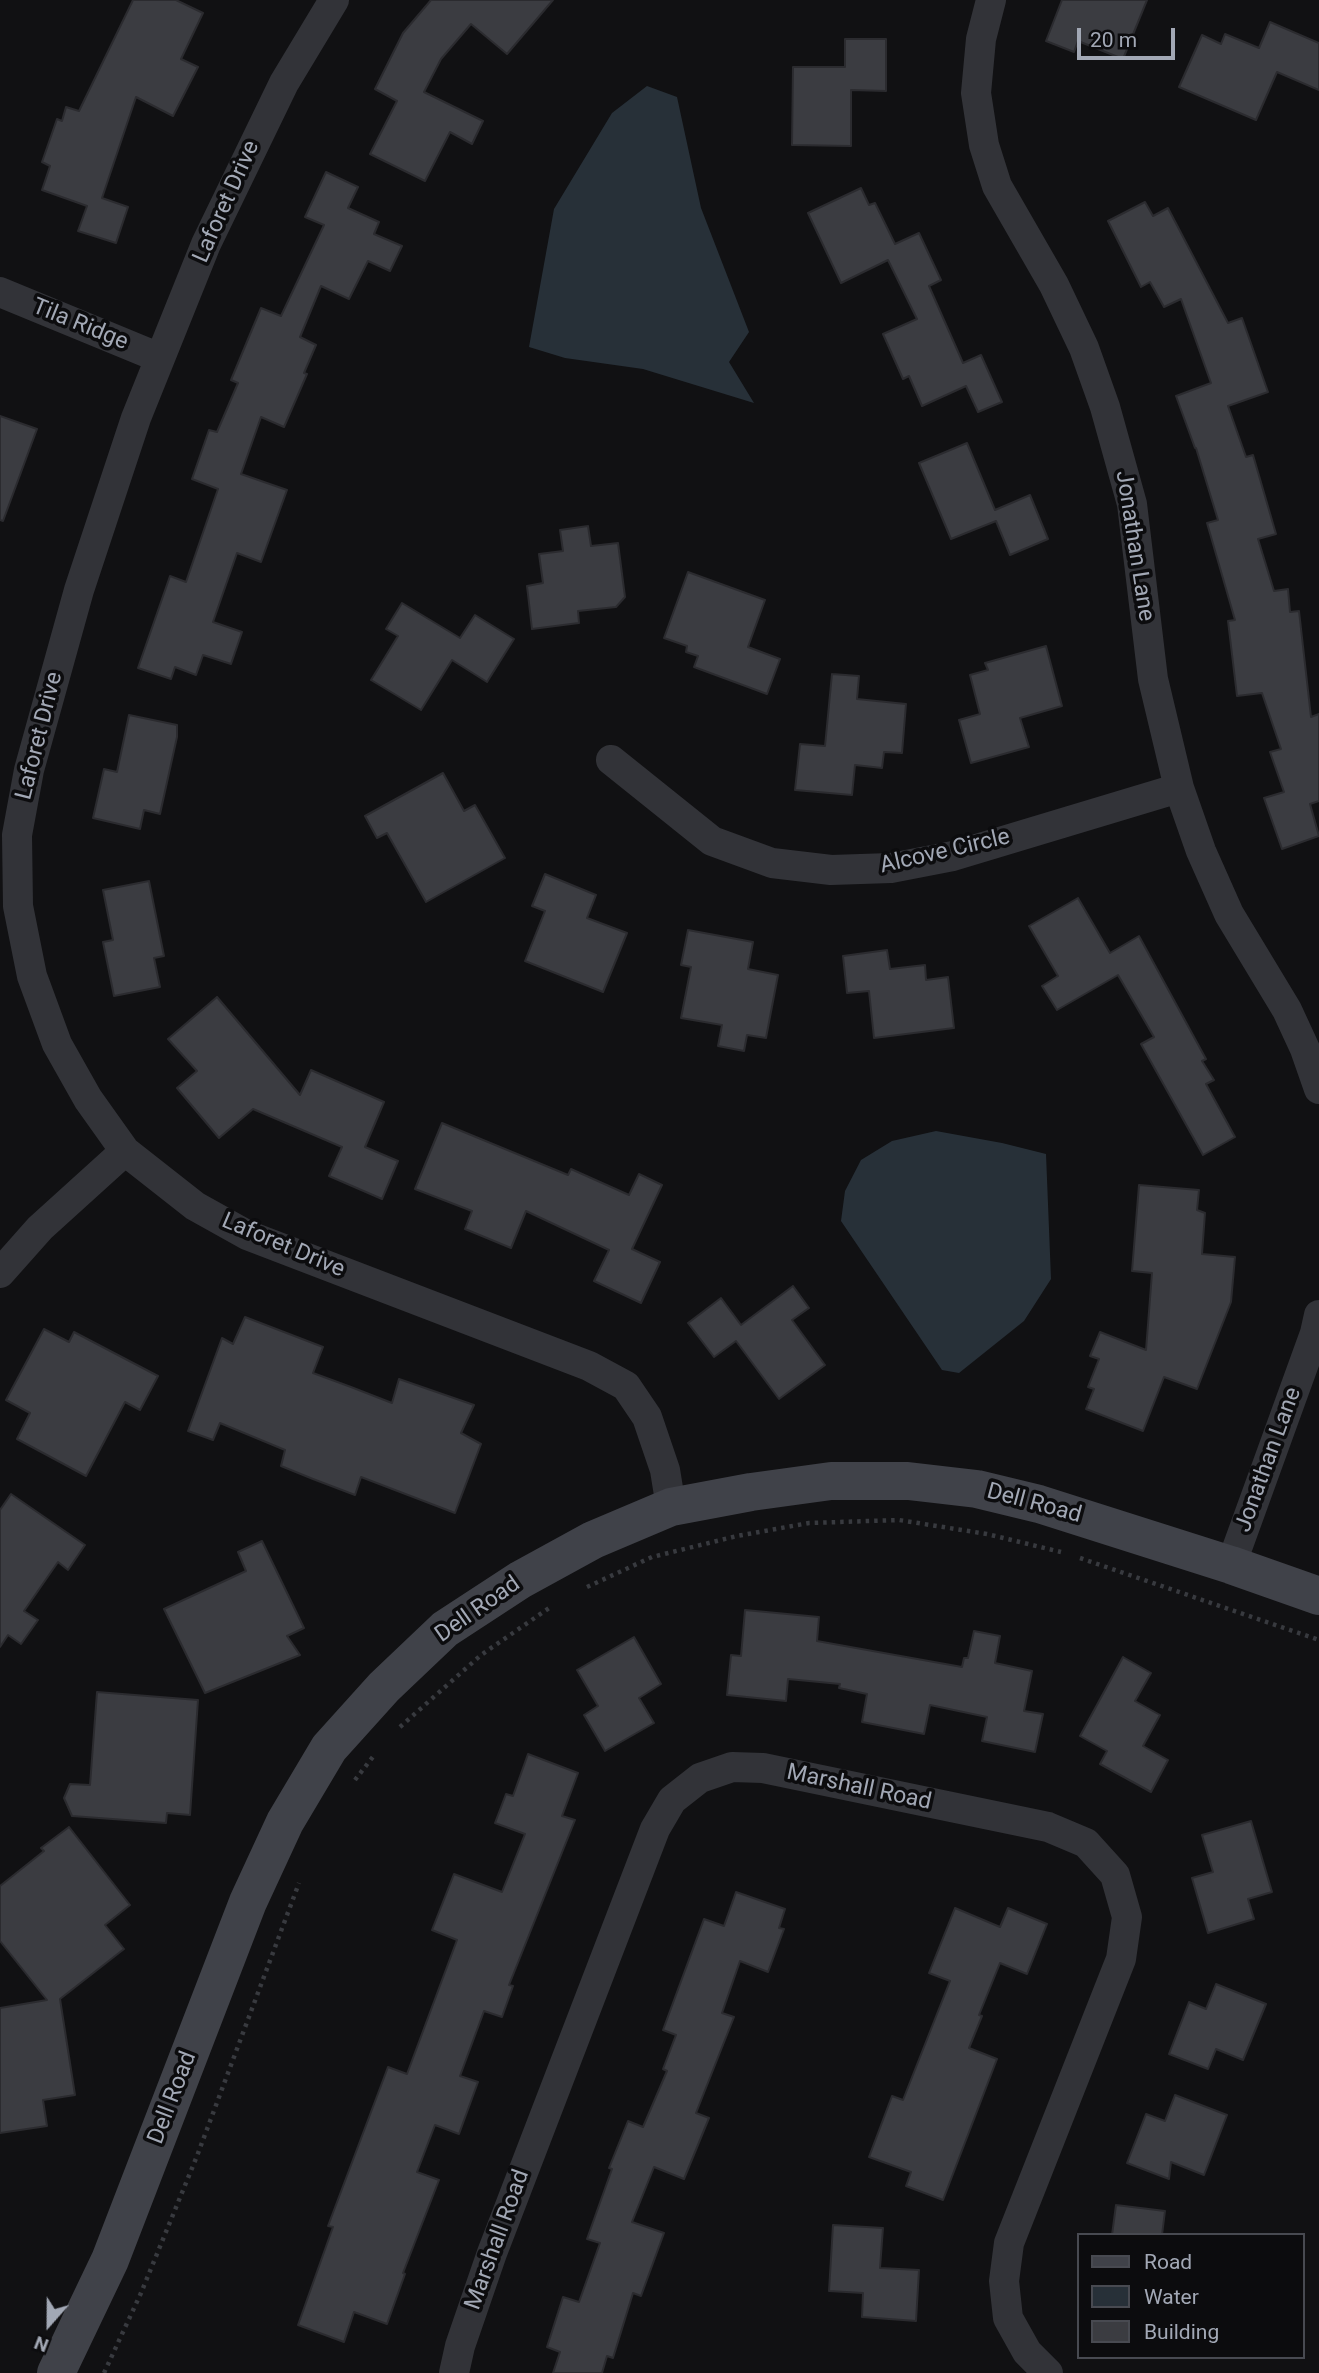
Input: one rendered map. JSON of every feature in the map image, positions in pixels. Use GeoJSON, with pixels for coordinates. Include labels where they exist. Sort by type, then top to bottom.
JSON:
{"type":"FeatureCollection","features":[{"type":"Feature","properties":{"kind":"street","name":"Laforet Drive"},"geometry":{"type":"LineString","coordinates":[[334,0],[284,83],[206,244],[136,418],[79,590],[29,770],[17,835],[18,906],[32,976],[63,1055],[88,1099],[125,1151],[195,1206],[247,1235],[589,1366],[626,1386],[647,1417],[665,1470],[671,1507]]}},
{"type":"Feature","properties":{"kind":"street","name":"Jonathan Lane"},"geometry":{"type":"LineString","coordinates":[[991,0],[981,39],[976,93],[984,145],[998,186],[1054,285],[1084,348],[1105,407],[1132,504],[1153,679],[1179,788],[1201,851],[1229,914],[1287,1010],[1319,1088]]}},
{"type":"Feature","properties":{"kind":"street","name":"Tila Ridge"},"geometry":{"type":"LineString","coordinates":[[0,292],[160,358]]}},
{"type":"Feature","properties":{"kind":"street","name":"Alcove Circle"},"geometry":{"type":"LineString","coordinates":[[611,760],[712,841],[772,863],[831,870],[891,868],[953,856],[1179,788]]}},
{"type":"Feature","properties":{"kind":"street"},"geometry":{"type":"LineString","coordinates":[[0,1273],[40,1228],[125,1151]]}},
{"type":"Feature","properties":{"kind":"street","name":"Jonathan Lane"},"geometry":{"type":"LineString","coordinates":[[1231,1564],[1315,1333],[1319,1315]]}},
{"type":"Feature","properties":{"kind":"street","name":"Dell Road"},"geometry":{"type":"LineString","coordinates":[[56,2373],[110,2260],[248,1902],[285,1822],[329,1748],[384,1687],[445,1629],[520,1580],[593,1540],[671,1507],[831,1481],[908,1481],[977,1489],[1039,1504],[1231,1564],[1319,1596]]}},
{"type":"Feature","properties":{"kind":"street","name":"Marshall Road"},"geometry":{"type":"LineString","coordinates":[[454,2373],[460,2346],[492,2253],[655,1829],[672,1800],[700,1777],[732,1767],[764,1768],[1048,1827],[1086,1843],[1115,1875],[1127,1917],[1121,1959],[1009,2243],[1004,2281],[1008,2318],[1027,2352],[1048,2373]]}},
{"type":"Feature","properties":{"kind":"path"},"geometry":{"type":"LineString","coordinates":[[576,1592],[652,1557],[737,1536],[809,1523],[899,1520],[987,1534],[1063,1552]]}},
{"type":"Feature","properties":{"kind":"path"},"geometry":{"type":"LineString","coordinates":[[1075,1556],[1319,1640]]}},
{"type":"Feature","properties":{"kind":"path"},"geometry":{"type":"LineString","coordinates":[[391,1735],[481,1655],[553,1605]]}},
{"type":"Feature","properties":{"kind":"path"},"geometry":{"type":"LineString","coordinates":[[350,1786],[383,1745]]}},
{"type":"Feature","properties":{"kind":"path"},"geometry":{"type":"LineString","coordinates":[[104,2373],[141,2293],[197,2156],[303,1874]]}},
{"type":"Feature","properties":{"kind":"water"},"geometry":{"type":"Polygon","coordinates":[[[647,86],[677,97],[701,208],[749,332],[729,362],[754,403],[643,369],[565,358],[529,347],[554,209],[612,113],[647,86]]]}},
{"type":"Feature","properties":{"kind":"water"},"geometry":{"type":"Polygon","coordinates":[[[936,1131],[1046,1154],[1051,1279],[1024,1321],[959,1373],[942,1370],[841,1221],[845,1191],[861,1160],[892,1141],[936,1131]]]}},
{"type":"Feature","properties":{"kind":"building"},"geometry":{"type":"Polygon","coordinates":[[[133,0],[176,0],[203,13],[181,59],[198,67],[173,116],[136,97],[102,198],[128,207],[116,243],[78,231],[87,206],[42,190],[50,166],[42,162],[57,119],[62,121],[66,107],[79,111],[133,0]]]}},
{"type":"Feature","properties":{"kind":"building"},"geometry":{"type":"Polygon","coordinates":[[[431,0],[553,0],[507,54],[471,24],[441,59],[424,92],[483,121],[472,144],[450,132],[425,181],[370,154],[397,101],[375,89],[403,33],[431,0]]]}},
{"type":"Feature","properties":{"kind":"building"},"geometry":{"type":"Polygon","coordinates":[[[1062,0],[1147,0],[1123,59],[1078,41],[1074,52],[1046,41],[1062,0]]]}},
{"type":"Feature","properties":{"kind":"building"},"geometry":{"type":"Polygon","coordinates":[[[1270,22],[1319,43],[1319,90],[1277,72],[1256,120],[1179,87],[1202,35],[1221,44],[1225,34],[1259,48],[1270,22]]]}},
{"type":"Feature","properties":{"kind":"building"},"geometry":{"type":"Polygon","coordinates":[[[845,39],[886,39],[886,91],[851,90],[851,146],[792,145],[793,67],[845,67],[845,39]]]}},
{"type":"Feature","properties":{"kind":"building"},"geometry":{"type":"Polygon","coordinates":[[[326,172],[358,187],[348,208],[379,222],[374,234],[402,246],[390,271],[368,261],[349,299],[321,286],[300,337],[316,345],[304,373],[307,374],[284,427],[261,417],[241,474],[287,490],[261,562],[237,553],[213,622],[242,632],[231,664],[203,655],[196,675],[175,667],[171,679],[138,668],[170,576],[186,582],[218,489],[192,479],[209,430],[217,432],[238,383],[231,380],[261,308],[281,316],[324,225],[305,217],[326,172]]]}},
{"type":"Feature","properties":{"kind":"building"},"geometry":{"type":"Polygon","coordinates":[[[861,188],[869,205],[875,203],[895,244],[919,233],[941,280],[929,286],[963,363],[981,355],[1002,402],[978,412],[966,386],[922,406],[909,376],[903,379],[883,334],[917,319],[888,260],[841,283],[808,213],[861,188]]]}},
{"type":"Feature","properties":{"kind":"building"},"geometry":{"type":"Polygon","coordinates":[[[1145,202],[1153,216],[1168,208],[1228,323],[1242,318],[1268,392],[1228,406],[1246,457],[1253,455],[1276,534],[1258,539],[1274,591],[1288,589],[1290,612],[1299,611],[1311,717],[1319,714],[1319,801],[1310,804],[1319,836],[1282,849],[1264,798],[1284,792],[1270,752],[1281,749],[1262,693],[1237,696],[1228,621],[1235,620],[1207,523],[1218,520],[1196,448],[1176,396],[1211,383],[1181,299],[1164,307],[1150,282],[1141,287],[1108,221],[1145,202]]]}},
{"type":"Feature","properties":{"kind":"building"},"geometry":{"type":"Polygon","coordinates":[[[0,416],[37,429],[3,521],[0,520],[0,416]]]}},
{"type":"Feature","properties":{"kind":"building"},"geometry":{"type":"Polygon","coordinates":[[[967,443],[995,510],[1030,495],[1048,539],[1010,555],[996,521],[951,539],[919,463],[967,443]]]}},
{"type":"Feature","properties":{"kind":"building"},"geometry":{"type":"Polygon","coordinates":[[[588,526],[591,546],[618,543],[625,597],[616,607],[578,611],[579,623],[532,629],[527,586],[543,583],[539,554],[563,551],[560,530],[588,526]]]}},
{"type":"Feature","properties":{"kind":"building"},"geometry":{"type":"Polygon","coordinates":[[[688,572],[765,600],[748,647],[780,659],[767,694],[694,667],[698,656],[686,652],[687,646],[664,638],[688,572]]]}},
{"type":"Feature","properties":{"kind":"building"},"geometry":{"type":"Polygon","coordinates":[[[402,603],[460,638],[475,615],[514,639],[487,682],[452,660],[421,710],[371,680],[398,636],[386,629],[402,603]]]}},
{"type":"Feature","properties":{"kind":"building"},"geometry":{"type":"Polygon","coordinates":[[[1046,646],[1062,706],[1020,718],[1029,747],[971,763],[959,720],[980,714],[970,675],[988,670],[985,663],[1046,646]]]}},
{"type":"Feature","properties":{"kind":"building"},"geometry":{"type":"Polygon","coordinates":[[[832,674],[859,676],[857,699],[906,704],[902,753],[884,752],[882,768],[855,765],[852,795],[795,790],[800,744],[825,746],[832,674]]]}},
{"type":"Feature","properties":{"kind":"building"},"geometry":{"type":"Polygon","coordinates":[[[129,715],[177,725],[177,737],[160,814],[144,810],[140,829],[93,818],[104,769],[117,772],[129,715]]]}},
{"type":"Feature","properties":{"kind":"building"},"geometry":{"type":"Polygon","coordinates":[[[443,773],[464,811],[475,805],[505,858],[426,902],[387,833],[377,838],[365,816],[443,773]]]}},
{"type":"Feature","properties":{"kind":"building"},"geometry":{"type":"Polygon","coordinates":[[[545,874],[596,895],[587,918],[627,933],[603,992],[525,961],[545,911],[532,906],[545,874]]]}},
{"type":"Feature","properties":{"kind":"building"},"geometry":{"type":"Polygon","coordinates":[[[149,881],[164,956],[154,958],[160,987],[114,996],[103,942],[113,940],[103,890],[149,881]]]}},
{"type":"Feature","properties":{"kind":"building"},"geometry":{"type":"Polygon","coordinates":[[[1078,898],[1110,953],[1139,936],[1206,1059],[1202,1061],[1214,1080],[1206,1084],[1235,1137],[1203,1155],[1141,1044],[1154,1037],[1118,975],[1057,1010],[1042,986],[1058,976],[1029,926],[1078,898]]]}},
{"type":"Feature","properties":{"kind":"building"},"geometry":{"type":"Polygon","coordinates":[[[688,930],[753,942],[748,969],[778,975],[766,1038],[747,1035],[744,1051],[718,1046],[722,1025],[681,1018],[691,967],[681,965],[688,930]]]}},
{"type":"Feature","properties":{"kind":"building"},"geometry":{"type":"Polygon","coordinates":[[[887,950],[890,969],[925,965],[926,980],[948,977],[954,1028],[874,1038],[869,991],[847,993],[843,956],[887,950]]]}},
{"type":"Feature","properties":{"kind":"building"},"geometry":{"type":"Polygon","coordinates":[[[217,997],[300,1095],[311,1070],[384,1102],[365,1147],[398,1161],[382,1199],[329,1176],[342,1147],[253,1109],[219,1138],[177,1088],[197,1071],[168,1039],[217,997]]]}},
{"type":"Feature","properties":{"kind":"building"},"geometry":{"type":"Polygon","coordinates":[[[442,1123],[568,1175],[571,1169],[629,1195],[639,1174],[662,1185],[632,1249],[660,1262],[641,1303],[594,1281],[609,1250],[526,1211],[511,1248],[465,1229],[472,1211],[415,1189],[442,1123]]]}},
{"type":"Feature","properties":{"kind":"building"},"geometry":{"type":"Polygon","coordinates":[[[1139,1185],[1199,1190],[1197,1210],[1205,1213],[1202,1254],[1235,1257],[1231,1302],[1197,1389],[1164,1377],[1143,1431],[1086,1409],[1094,1389],[1088,1387],[1099,1359],[1090,1356],[1100,1332],[1146,1350],[1152,1273],[1132,1271],[1139,1185]]]}},
{"type":"Feature","properties":{"kind":"building"},"geometry":{"type":"Polygon","coordinates":[[[793,1286],[809,1308],[792,1320],[825,1365],[779,1399],[736,1341],[714,1357],[688,1323],[721,1298],[741,1325],[793,1286]]]}},
{"type":"Feature","properties":{"kind":"building"},"geometry":{"type":"Polygon","coordinates":[[[245,1317],[323,1347],[313,1373],[392,1403],[399,1379],[474,1405],[461,1433],[481,1444],[455,1513],[361,1477],[355,1495],[313,1479],[281,1466],[285,1450],[220,1423],[213,1440],[188,1431],[222,1338],[233,1344],[245,1317]]]}},
{"type":"Feature","properties":{"kind":"building"},"geometry":{"type":"Polygon","coordinates":[[[44,1329],[69,1342],[74,1332],[158,1376],[140,1410],[125,1402],[86,1476],[17,1439],[30,1413],[6,1400],[44,1329]]]}},
{"type":"Feature","properties":{"kind":"building"},"geometry":{"type":"Polygon","coordinates":[[[11,1494],[85,1545],[68,1570],[58,1562],[24,1611],[38,1620],[21,1644],[8,1635],[0,1647],[0,1510],[11,1494]]]}},
{"type":"Feature","properties":{"kind":"building"},"geometry":{"type":"Polygon","coordinates":[[[262,1541],[304,1628],[287,1636],[300,1655],[205,1693],[164,1609],[246,1571],[238,1552],[262,1541]]]}},
{"type":"Feature","properties":{"kind":"building"},"geometry":{"type":"Polygon","coordinates":[[[745,1610],[819,1617],[817,1641],[962,1667],[964,1658],[968,1658],[974,1631],[1000,1636],[995,1663],[1032,1671],[1024,1711],[1043,1714],[1035,1752],[982,1741],[987,1717],[930,1705],[924,1734],[862,1722],[867,1694],[839,1688],[840,1684],[788,1679],[786,1701],[727,1695],[731,1655],[741,1656],[745,1610]]]}},
{"type":"Feature","properties":{"kind":"building"},"geometry":{"type":"Polygon","coordinates":[[[634,1637],[661,1684],[639,1698],[654,1723],[605,1751],[584,1715],[598,1706],[577,1670],[634,1637]]]}},
{"type":"Feature","properties":{"kind":"building"},"geometry":{"type":"Polygon","coordinates":[[[1123,1657],[1151,1673],[1135,1701],[1160,1715],[1143,1746],[1168,1760],[1151,1792],[1100,1764],[1107,1751],[1080,1736],[1123,1657]]]}},
{"type":"Feature","properties":{"kind":"building"},"geometry":{"type":"Polygon","coordinates":[[[97,1692],[198,1700],[190,1815],[167,1813],[166,1823],[72,1816],[64,1798],[70,1784],[90,1785],[97,1692]]]}},
{"type":"Feature","properties":{"kind":"building"},"geometry":{"type":"Polygon","coordinates":[[[528,1754],[578,1773],[562,1816],[575,1820],[509,1985],[513,1986],[502,2017],[484,2011],[460,2076],[478,2082],[459,2134],[435,2125],[417,2172],[439,2180],[403,2273],[405,2274],[387,2324],[354,2312],[344,2342],[298,2325],[333,2227],[328,2226],[388,2067],[407,2074],[457,1940],[432,1930],[454,1874],[502,1892],[525,1834],[495,1823],[506,1794],[513,1796],[528,1754]]]}},
{"type":"Feature","properties":{"kind":"building"},"geometry":{"type":"Polygon","coordinates":[[[1251,1821],[1272,1892],[1248,1899],[1254,1919],[1208,1933],[1192,1878],[1213,1872],[1202,1835],[1251,1821]]]}},
{"type":"Feature","properties":{"kind":"building"},"geometry":{"type":"Polygon","coordinates":[[[69,1827],[130,1905],[105,1925],[124,1949],[60,1999],[75,2095],[43,2100],[47,2126],[0,2133],[0,2008],[47,2000],[0,1941],[0,1886],[44,1851],[41,1848],[69,1827]]]}},
{"type":"Feature","properties":{"kind":"building"},"geometry":{"type":"Polygon","coordinates":[[[736,1892],[785,1909],[779,1928],[784,1929],[768,1972],[740,1961],[722,2013],[734,2017],[696,2113],[709,2118],[684,2179],[654,2167],[632,2222],[664,2233],[641,2296],[633,2293],[613,2358],[607,2356],[602,2373],[553,2373],[560,2352],[547,2347],[563,2297],[579,2302],[600,2243],[587,2239],[612,2169],[609,2168],[628,2121],[643,2127],[667,2071],[663,2069],[676,2035],[663,2030],[704,1919],[724,1926],[736,1892]]]}},
{"type":"Feature","properties":{"kind":"building"},"geometry":{"type":"Polygon","coordinates":[[[955,1908],[1000,1927],[1008,1908],[1047,1924],[1027,1974],[1000,1963],[979,2015],[982,2016],[969,2048],[997,2059],[943,2200],[906,2186],[911,2172],[869,2157],[892,2096],[903,2100],[950,1981],[929,1973],[955,1908]]]}},
{"type":"Feature","properties":{"kind":"building"},"geometry":{"type":"Polygon","coordinates":[[[1216,1984],[1266,2004],[1243,2060],[1216,2049],[1208,2069],[1169,2054],[1189,2002],[1206,2009],[1216,1984]]]}},
{"type":"Feature","properties":{"kind":"building"},"geometry":{"type":"Polygon","coordinates":[[[1175,2095],[1227,2115],[1204,2175],[1171,2162],[1169,2179],[1127,2163],[1146,2114],[1165,2121],[1175,2095]]]}},
{"type":"Feature","properties":{"kind":"building"},"geometry":{"type":"Polygon","coordinates":[[[1116,2205],[1165,2211],[1162,2233],[1112,2233],[1116,2205]]]}},
{"type":"Feature","properties":{"kind":"building"},"geometry":{"type":"Polygon","coordinates":[[[833,2225],[883,2228],[880,2268],[919,2270],[916,2321],[862,2317],[863,2293],[829,2291],[833,2225]]]}}]}
